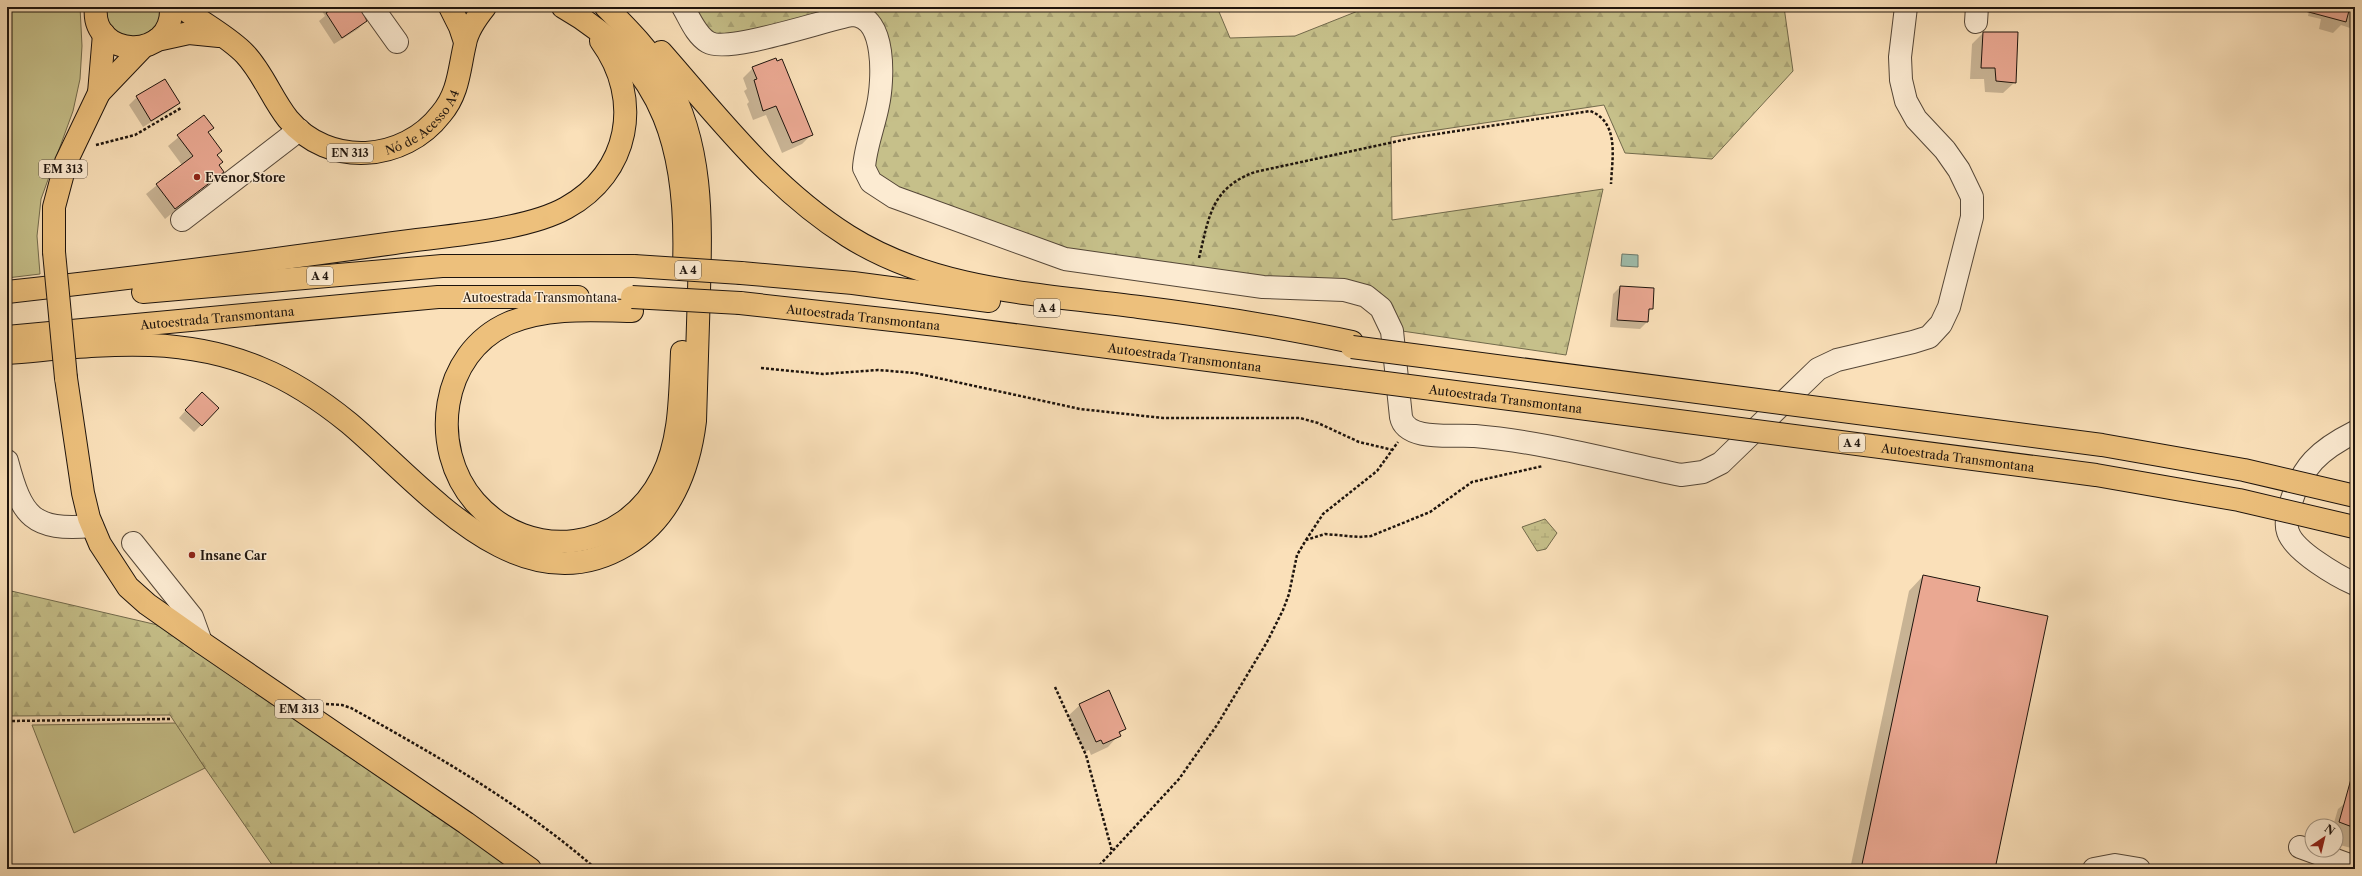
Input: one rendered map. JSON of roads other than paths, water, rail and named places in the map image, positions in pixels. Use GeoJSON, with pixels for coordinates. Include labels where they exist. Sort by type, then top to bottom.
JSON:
{"type":"FeatureCollection","features":[{"type":"Feature","properties":{"kind":"main road"},"geometry":{"type":"LineString","coordinates":[[96,7],[98,23],[104,34]]}},
{"type":"Feature","properties":{"kind":"main road"},"geometry":{"type":"LineString","coordinates":[[150,44],[164,32],[169,22],[171,7]]}},
{"type":"Feature","properties":{"kind":"main road","name":"EN 313"},"geometry":{"type":"LineString","coordinates":[[182,7],[221,36]]}},
{"type":"Feature","properties":{"kind":"main road"},"geometry":{"type":"LineString","coordinates":[[450,7],[460,27],[465,42]]}},
{"type":"Feature","properties":{"kind":"main road","name":"EN 313"},"geometry":{"type":"LineString","coordinates":[[465,42],[475,21],[485,7]]}},
{"type":"Feature","properties":{"kind":"main road"},"geometry":{"type":"LineString","coordinates":[[563,7],[582,19],[618,46],[639,71],[664,115],[678,159],[682,184],[685,243],[678,426],[672,452],[662,478],[637,510],[613,529],[578,542],[551,542],[523,535],[500,523],[486,513],[468,493],[459,479],[448,449],[446,423],[448,402],[454,380],[463,364],[472,351],[494,331],[531,315],[632,304]]}},
{"type":"Feature","properties":{"kind":"main road"},"geometry":{"type":"LineString","coordinates":[[7,353],[140,344],[181,346],[221,354],[262,369],[317,399],[349,424],[455,517],[498,546],[529,558],[561,562],[593,560],[621,548],[644,532],[666,507],[681,479],[690,451],[695,421],[701,219],[695,161],[685,124],[672,91],[647,52],[606,7]]}},
{"type":"Feature","properties":{"kind":"main road"},"geometry":{"type":"LineString","coordinates":[[612,7],[629,17],[646,34],[765,171],[789,193],[846,235],[906,266],[940,277],[991,287],[1226,318],[1352,345]]}},
{"type":"Feature","properties":{"kind":"main road"},"geometry":{"type":"LineString","coordinates":[[7,292],[157,276],[461,233],[527,222],[557,212],[584,196],[602,178],[616,154],[625,125],[625,94],[617,67],[597,35],[582,19]]}},
{"type":"Feature","properties":{"kind":"main road","name":"EN 313"},"geometry":{"type":"LineString","coordinates":[[104,34],[122,46],[132,48],[189,33],[221,36]]}},
{"type":"Feature","properties":{"kind":"main road","name":"EM 313"},"geometry":{"type":"LineString","coordinates":[[99,93],[104,34]]}},
{"type":"Feature","properties":{"kind":"main road","name":"Nó de Acesso A4"},"geometry":{"type":"LineString","coordinates":[[221,36],[240,49],[250,61],[284,114],[299,130],[326,146],[344,152],[376,152],[404,146],[429,128],[447,106],[458,81],[465,42]]}},
{"type":"Feature","properties":{"kind":"main road","name":"EM 313"},"geometry":{"type":"LineString","coordinates":[[150,44],[99,93],[70,152],[59,183],[54,207],[54,252],[66,378],[83,493],[92,526],[110,562],[128,587],[147,604],[466,823],[530,869]]}},
{"type":"Feature","properties":{"kind":"main road","name":"A 4"},"geometry":{"type":"LineString","coordinates":[[7,306],[294,278],[442,266],[634,266],[742,273],[853,284],[1352,345],[1418,356],[2102,445],[2244,470],[2355,496]]}},
{"type":"Feature","properties":{"kind":"main road","name":"Autoestrada Transmontana"},"geometry":{"type":"LineString","coordinates":[[7,337],[438,297],[632,304],[884,318],[2088,474],[2239,500],[2355,527]]}},
{"type":"Feature","properties":{"kind":"street"},"geometry":{"type":"LineString","coordinates":[[372,7],[397,42]]}},
{"type":"Feature","properties":{"kind":"street"},"geometry":{"type":"LineString","coordinates":[[683,7],[702,38],[718,46],[743,42],[848,16],[859,16],[874,28],[879,52],[879,98],[864,168],[867,178],[876,187],[894,197],[1056,256],[1079,262],[1195,276],[1279,289],[1349,290],[1371,299],[1381,308],[1392,331],[1401,417],[1407,428],[1418,433],[1478,436],[1570,450],[1681,475],[1703,472],[1728,457],[1818,369],[1848,357],[1922,340],[1932,334],[1941,324],[1953,298],[1972,217],[1972,197],[1959,170],[1945,150],[1916,119],[1906,101],[1901,80],[1900,57],[1906,7]]}},
{"type":"Feature","properties":{"kind":"street"},"geometry":{"type":"LineString","coordinates":[[182,220],[299,130]]}},
{"type":"Feature","properties":{"kind":"street"},"geometry":{"type":"LineString","coordinates":[[2355,432],[2322,451],[2308,465],[2292,497],[2287,524],[2288,532],[2298,547],[2321,564],[2355,584]]}},
{"type":"Feature","properties":{"kind":"street"},"geometry":{"type":"LineString","coordinates":[[7,461],[17,495],[32,515],[39,520],[57,527],[92,526]]}},
{"type":"Feature","properties":{"kind":"street"},"geometry":{"type":"LineString","coordinates":[[133,543],[192,617],[201,642]]}},
{"type":"Feature","properties":{"kind":"street"},"geometry":{"type":"LineString","coordinates":[[2300,847],[2355,867]]}},
{"type":"Feature","properties":{"kind":"street"},"geometry":{"type":"LineString","coordinates":[[2094,869],[2116,865],[2139,869]]}},
{"type":"Feature","properties":{"kind":"place","name":"Evenor Store"},"geometry":{"type":"Point","coordinates":[197,177]}},
{"type":"Feature","properties":{"kind":"place","name":"Insane Car"},"geometry":{"type":"Point","coordinates":[192,555]}}]}
